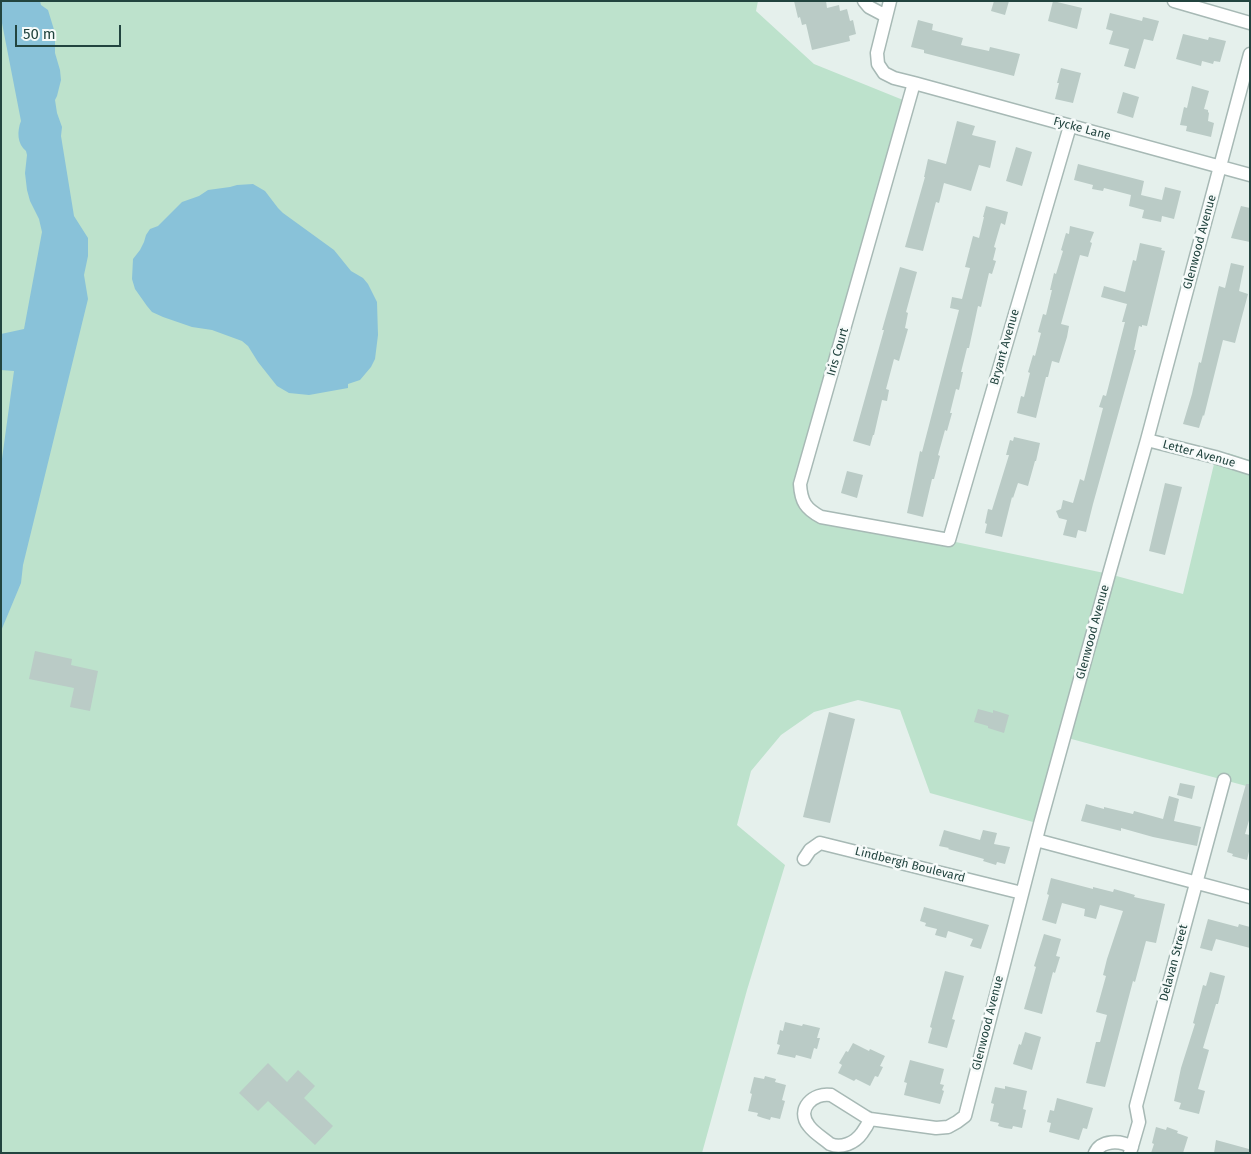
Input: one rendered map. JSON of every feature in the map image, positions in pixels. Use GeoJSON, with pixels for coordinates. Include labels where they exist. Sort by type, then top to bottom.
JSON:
{"type":"FeatureCollection","features":[{"type":"Feature","properties":{"kind":"street"},"geometry":{"type":"LineString","coordinates":[[864,1],[869,7],[886,16]]}},
{"type":"Feature","properties":{"kind":"street","name":"Fycke Lane"},"geometry":{"type":"LineString","coordinates":[[890,1],[877,53],[878,64],[884,73],[894,78],[1250,175]]}},
{"type":"Feature","properties":{"kind":"street"},"geometry":{"type":"LineString","coordinates":[[1174,1],[1250,23]]}},
{"type":"Feature","properties":{"kind":"street","name":"Glenwood Avenue"},"geometry":{"type":"LineString","coordinates":[[870,1119],[859,1137],[847,1145],[834,1146],[808,1126],[804,1113],[810,1100],[819,1095],[828,1094],[870,1119],[936,1128],[948,1127],[965,1116],[1036,840],[1148,440],[1250,54]]}},
{"type":"Feature","properties":{"kind":"street","name":"Iris Court"},"geometry":{"type":"LineString","coordinates":[[914,83],[800,484],[801,495],[805,504],[812,512],[821,517],[920,535]]}},
{"type":"Feature","properties":{"kind":"street","name":"Bryant Avenue"},"geometry":{"type":"LineString","coordinates":[[920,535],[948,540],[1070,126]]}},
{"type":"Feature","properties":{"kind":"street","name":"Letter Avenue"},"geometry":{"type":"LineString","coordinates":[[1148,440],[1250,468]]}},
{"type":"Feature","properties":{"kind":"street","name":"Delavan Street"},"geometry":{"type":"LineString","coordinates":[[1131,1150],[1139,1122],[1137,1102],[1224,780]]}},
{"type":"Feature","properties":{"kind":"street"},"geometry":{"type":"LineString","coordinates":[[1036,840],[1250,897]]}},
{"type":"Feature","properties":{"kind":"street","name":"Lindbergh Boulevard"},"geometry":{"type":"LineString","coordinates":[[804,860],[810,850],[820,844],[1022,893]]}},
{"type":"Feature","properties":{"kind":"street","name":"Delavan Street"},"geometry":{"type":"LineString","coordinates":[[1095,1153],[1098,1147],[1110,1142],[1128,1144],[1131,1150]]}},
{"type":"Feature","properties":{"kind":"green space"},"geometry":{"type":"Polygon","coordinates":[[[1,1],[758,1],[756,11],[814,64],[908,102],[800,484],[812,512],[1109,574],[1183,594],[1214,464],[1228,453],[1250,460],[1250,787],[1064,737],[1040,824],[930,793],[900,710],[858,700],[814,712],[781,735],[751,771],[737,825],[785,865],[747,990],[702,1153],[1,1153],[1,1]]]}},
{"type":"Feature","properties":{"kind":"water"},"geometry":{"type":"Polygon","coordinates":[[[1,1],[40,1],[41,5],[48,10],[55,33],[55,53],[61,80],[55,100],[62,127],[61,136],[74,216],[88,238],[88,256],[84,275],[88,299],[23,565],[21,583],[1,631],[1,466],[14,371],[1,370],[1,334],[24,329],[42,232],[39,219],[27,190],[25,173],[27,155],[19,137],[21,121],[1,18],[1,1]]]}},
{"type":"Feature","properties":{"kind":"water"},"geometry":{"type":"Polygon","coordinates":[[[253,184],[265,191],[283,213],[334,250],[351,271],[363,278],[368,284],[377,302],[378,335],[375,359],[360,380],[348,384],[348,388],[309,395],[289,393],[277,386],[248,346],[242,341],[212,330],[192,327],[152,312],[135,289],[132,279],[133,259],[140,250],[150,229],[158,226],[182,202],[199,196],[208,190],[253,184]]]}},
{"type":"Feature","properties":{"kind":"building"},"geometry":{"type":"Polygon","coordinates":[[[794,1],[826,1],[827,8],[839,5],[840,11],[847,9],[850,21],[853,20],[856,34],[849,36],[850,41],[812,50],[806,24],[802,25],[800,17],[798,18],[794,1]]]}},
{"type":"Feature","properties":{"kind":"building"},"geometry":{"type":"Polygon","coordinates":[[[994,1],[1009,1],[1005,15],[991,11],[994,1]]]}},
{"type":"Feature","properties":{"kind":"building"},"geometry":{"type":"Polygon","coordinates":[[[1053,1],[1082,8],[1077,29],[1048,21],[1053,1]]]}},
{"type":"Feature","properties":{"kind":"building"},"geometry":{"type":"Polygon","coordinates":[[[1110,13],[1142,21],[1143,17],[1159,21],[1153,41],[1144,39],[1135,69],[1124,66],[1129,49],[1109,44],[1113,31],[1106,29],[1110,13]]]}},
{"type":"Feature","properties":{"kind":"building"},"geometry":{"type":"Polygon","coordinates":[[[918,20],[933,24],[932,30],[963,38],[961,45],[989,51],[990,47],[1020,54],[1014,76],[924,53],[924,50],[911,47],[918,20]]]}},
{"type":"Feature","properties":{"kind":"building"},"geometry":{"type":"Polygon","coordinates":[[[1183,34],[1208,40],[1209,37],[1226,41],[1220,62],[1214,61],[1213,64],[1202,61],[1201,66],[1176,59],[1183,34]]]}},
{"type":"Feature","properties":{"kind":"building"},"geometry":{"type":"Polygon","coordinates":[[[1061,68],[1081,73],[1073,103],[1055,99],[1061,68]]]}},
{"type":"Feature","properties":{"kind":"building"},"geometry":{"type":"Polygon","coordinates":[[[1192,86],[1209,91],[1204,109],[1208,110],[1209,113],[1208,121],[1214,123],[1211,137],[1186,131],[1187,126],[1180,125],[1184,107],[1187,108],[1192,86]]]}},
{"type":"Feature","properties":{"kind":"building"},"geometry":{"type":"Polygon","coordinates":[[[1123,92],[1139,97],[1133,118],[1117,113],[1123,92]]]}},
{"type":"Feature","properties":{"kind":"building"},"geometry":{"type":"Polygon","coordinates":[[[957,121],[975,126],[972,135],[996,141],[990,168],[979,165],[971,191],[944,183],[939,203],[936,202],[923,251],[905,247],[925,177],[928,159],[946,164],[957,121]]]}},
{"type":"Feature","properties":{"kind":"building"},"geometry":{"type":"Polygon","coordinates":[[[1016,147],[1032,152],[1022,186],[1006,181],[1016,147]]]}},
{"type":"Feature","properties":{"kind":"building"},"geometry":{"type":"Polygon","coordinates":[[[1078,164],[1144,181],[1141,195],[1162,200],[1165,187],[1181,191],[1174,219],[1162,216],[1161,222],[1142,218],[1144,210],[1129,206],[1131,195],[1104,188],[1103,191],[1092,189],[1093,185],[1074,180],[1078,164]]]}},
{"type":"Feature","properties":{"kind":"building"},"geometry":{"type":"Polygon","coordinates":[[[986,206],[1008,212],[1005,225],[1001,223],[994,247],[996,248],[993,260],[996,261],[992,274],[989,273],[981,307],[978,306],[969,348],[967,348],[961,372],[963,372],[959,390],[956,389],[950,413],[952,413],[938,455],[940,456],[934,479],[932,479],[923,517],[907,513],[920,451],[922,452],[959,310],[950,308],[952,297],[962,299],[970,268],[965,267],[973,236],[979,238],[986,206]]]}},
{"type":"Feature","properties":{"kind":"building"},"geometry":{"type":"Polygon","coordinates":[[[1241,206],[1250,208],[1250,242],[1231,238],[1241,206]]]}},
{"type":"Feature","properties":{"kind":"building"},"geometry":{"type":"Polygon","coordinates":[[[1070,226],[1094,232],[1090,242],[1092,243],[1088,257],[1080,255],[1061,324],[1069,326],[1067,337],[1059,363],[1052,361],[1036,418],[1017,413],[1021,396],[1024,397],[1033,355],[1035,356],[1041,333],[1038,332],[1043,314],[1046,315],[1054,273],[1056,274],[1063,251],[1061,250],[1066,233],[1069,234],[1070,226]]]}},
{"type":"Feature","properties":{"kind":"building"},"geometry":{"type":"Polygon","coordinates":[[[1140,243],[1162,248],[1161,250],[1165,251],[1147,326],[1139,326],[1134,350],[1136,350],[1086,532],[1078,530],[1076,538],[1063,535],[1067,520],[1059,518],[1056,511],[1061,509],[1063,500],[1073,503],[1080,479],[1084,481],[1103,408],[1099,407],[1103,395],[1106,396],[1125,322],[1122,322],[1127,304],[1101,297],[1104,286],[1125,292],[1133,260],[1136,261],[1140,243]]]}},
{"type":"Feature","properties":{"kind":"building"},"geometry":{"type":"Polygon","coordinates":[[[1231,263],[1244,266],[1239,291],[1248,294],[1235,343],[1223,340],[1204,416],[1199,428],[1183,424],[1199,362],[1201,363],[1219,286],[1225,288],[1231,263]]]}},
{"type":"Feature","properties":{"kind":"building"},"geometry":{"type":"Polygon","coordinates":[[[900,267],[917,272],[906,312],[908,313],[905,328],[908,329],[899,361],[894,359],[886,389],[889,390],[887,401],[882,400],[870,446],[853,441],[900,267]]]}},
{"type":"Feature","properties":{"kind":"building"},"geometry":{"type":"Polygon","coordinates":[[[1014,437],[1040,443],[1028,486],[1018,483],[1012,497],[1002,537],[985,533],[987,524],[985,523],[988,509],[992,510],[1009,455],[1006,455],[1010,440],[1013,441],[1014,437]]]}},
{"type":"Feature","properties":{"kind":"building"},"geometry":{"type":"Polygon","coordinates":[[[847,471],[863,475],[857,498],[841,493],[847,471]]]}},
{"type":"Feature","properties":{"kind":"building"},"geometry":{"type":"Polygon","coordinates":[[[1165,483],[1182,487],[1165,555],[1149,551],[1165,483]]]}},
{"type":"Feature","properties":{"kind":"building"},"geometry":{"type":"Polygon","coordinates":[[[35,651],[72,659],[71,665],[98,671],[90,711],[70,707],[74,688],[29,679],[35,651]]]}},
{"type":"Feature","properties":{"kind":"building"},"geometry":{"type":"Polygon","coordinates":[[[978,709],[993,713],[993,710],[1009,715],[1004,733],[974,722],[978,709]]]}},
{"type":"Feature","properties":{"kind":"building"},"geometry":{"type":"Polygon","coordinates":[[[829,712],[855,719],[830,823],[803,817],[829,712]]]}},
{"type":"Feature","properties":{"kind":"building"},"geometry":{"type":"Polygon","coordinates":[[[1180,783],[1195,786],[1192,799],[1177,795],[1180,783]]]}},
{"type":"Feature","properties":{"kind":"building"},"geometry":{"type":"Polygon","coordinates":[[[1246,784],[1250,784],[1250,817],[1245,834],[1250,835],[1247,860],[1232,856],[1233,854],[1227,852],[1246,784]]]}},
{"type":"Feature","properties":{"kind":"building"},"geometry":{"type":"Polygon","coordinates":[[[1169,796],[1179,799],[1174,821],[1201,827],[1197,846],[1121,828],[1121,831],[1081,821],[1086,804],[1133,814],[1134,811],[1163,819],[1169,796]]]}},
{"type":"Feature","properties":{"kind":"building"},"geometry":{"type":"Polygon","coordinates":[[[944,830],[980,840],[983,830],[997,833],[994,844],[1010,847],[1005,864],[997,862],[996,865],[983,861],[984,859],[939,846],[944,830]]]}},
{"type":"Feature","properties":{"kind":"building"},"geometry":{"type":"Polygon","coordinates":[[[1051,878],[1093,889],[1093,887],[1113,892],[1114,889],[1135,895],[1134,897],[1165,904],[1156,943],[1146,941],[1135,982],[1133,981],[1105,1087],[1086,1083],[1096,1042],[1100,1042],[1107,1015],[1096,1012],[1106,976],[1103,975],[1107,959],[1123,911],[1100,905],[1096,919],[1084,916],[1085,909],[1062,903],[1056,924],[1042,920],[1049,895],[1047,894],[1051,878]]]}},
{"type":"Feature","properties":{"kind":"building"},"geometry":{"type":"Polygon","coordinates":[[[924,907],[989,925],[981,949],[970,946],[973,939],[948,931],[946,938],[935,935],[937,929],[925,926],[926,923],[920,921],[924,907]]]}},
{"type":"Feature","properties":{"kind":"building"},"geometry":{"type":"Polygon","coordinates":[[[1208,919],[1238,927],[1239,924],[1250,927],[1250,948],[1216,939],[1212,951],[1200,948],[1208,919]]]}},
{"type":"Feature","properties":{"kind":"building"},"geometry":{"type":"Polygon","coordinates":[[[1044,934],[1061,939],[1056,956],[1060,957],[1055,973],[1053,972],[1042,1014],[1024,1009],[1044,934]]]}},
{"type":"Feature","properties":{"kind":"building"},"geometry":{"type":"Polygon","coordinates":[[[945,971],[964,976],[952,1019],[955,1020],[947,1048],[928,1043],[932,1028],[930,1027],[945,971]]]}},
{"type":"Feature","properties":{"kind":"building"},"geometry":{"type":"Polygon","coordinates":[[[1210,972],[1225,976],[1203,1048],[1209,1050],[1198,1089],[1205,1091],[1199,1114],[1179,1109],[1181,1103],[1174,1101],[1181,1068],[1195,1024],[1193,1023],[1203,985],[1206,986],[1210,972]]]}},
{"type":"Feature","properties":{"kind":"building"},"geometry":{"type":"Polygon","coordinates":[[[785,1022],[820,1028],[817,1038],[820,1038],[817,1049],[814,1048],[811,1059],[796,1055],[795,1058],[777,1054],[780,1045],[777,1044],[780,1030],[783,1031],[785,1022]]]}},
{"type":"Feature","properties":{"kind":"building"},"geometry":{"type":"Polygon","coordinates":[[[1025,1032],[1041,1037],[1032,1070],[1013,1064],[1025,1032]]]}},
{"type":"Feature","properties":{"kind":"building"},"geometry":{"type":"Polygon","coordinates":[[[853,1043],[885,1056],[880,1066],[883,1067],[878,1077],[875,1076],[870,1086],[838,1073],[842,1065],[839,1063],[853,1043]]]}},
{"type":"Feature","properties":{"kind":"building"},"geometry":{"type":"Polygon","coordinates":[[[910,1060],[944,1069],[940,1084],[944,1085],[942,1090],[944,1091],[940,1104],[904,1095],[907,1083],[904,1082],[910,1060]]]}},
{"type":"Feature","properties":{"kind":"building"},"geometry":{"type":"Polygon","coordinates":[[[268,1063],[287,1082],[298,1070],[315,1086],[304,1098],[333,1126],[315,1145],[268,1101],[258,1111],[239,1093],[268,1063]]]}},
{"type":"Feature","properties":{"kind":"building"},"geometry":{"type":"Polygon","coordinates":[[[765,1076],[776,1079],[775,1082],[786,1085],[782,1100],[785,1101],[780,1119],[771,1117],[770,1120],[757,1116],[758,1113],[748,1111],[754,1077],[764,1079],[765,1076]]]}},
{"type":"Feature","properties":{"kind":"building"},"geometry":{"type":"Polygon","coordinates":[[[1005,1086],[1027,1091],[1023,1109],[1026,1110],[1022,1128],[1013,1126],[1012,1129],[1005,1128],[998,1126],[999,1123],[990,1121],[994,1104],[991,1103],[995,1087],[1005,1089],[1005,1086]]]}},
{"type":"Feature","properties":{"kind":"building"},"geometry":{"type":"Polygon","coordinates":[[[1057,1098],[1093,1108],[1087,1129],[1083,1128],[1079,1140],[1049,1132],[1051,1123],[1047,1122],[1050,1110],[1054,1111],[1057,1098]]]}},
{"type":"Feature","properties":{"kind":"building"},"geometry":{"type":"Polygon","coordinates":[[[1156,1127],[1166,1130],[1167,1127],[1188,1137],[1183,1153],[1151,1153],[1156,1127]]]}},
{"type":"Feature","properties":{"kind":"building"},"geometry":{"type":"Polygon","coordinates":[[[1216,1140],[1249,1149],[1249,1153],[1214,1153],[1216,1140]]]}}]}
